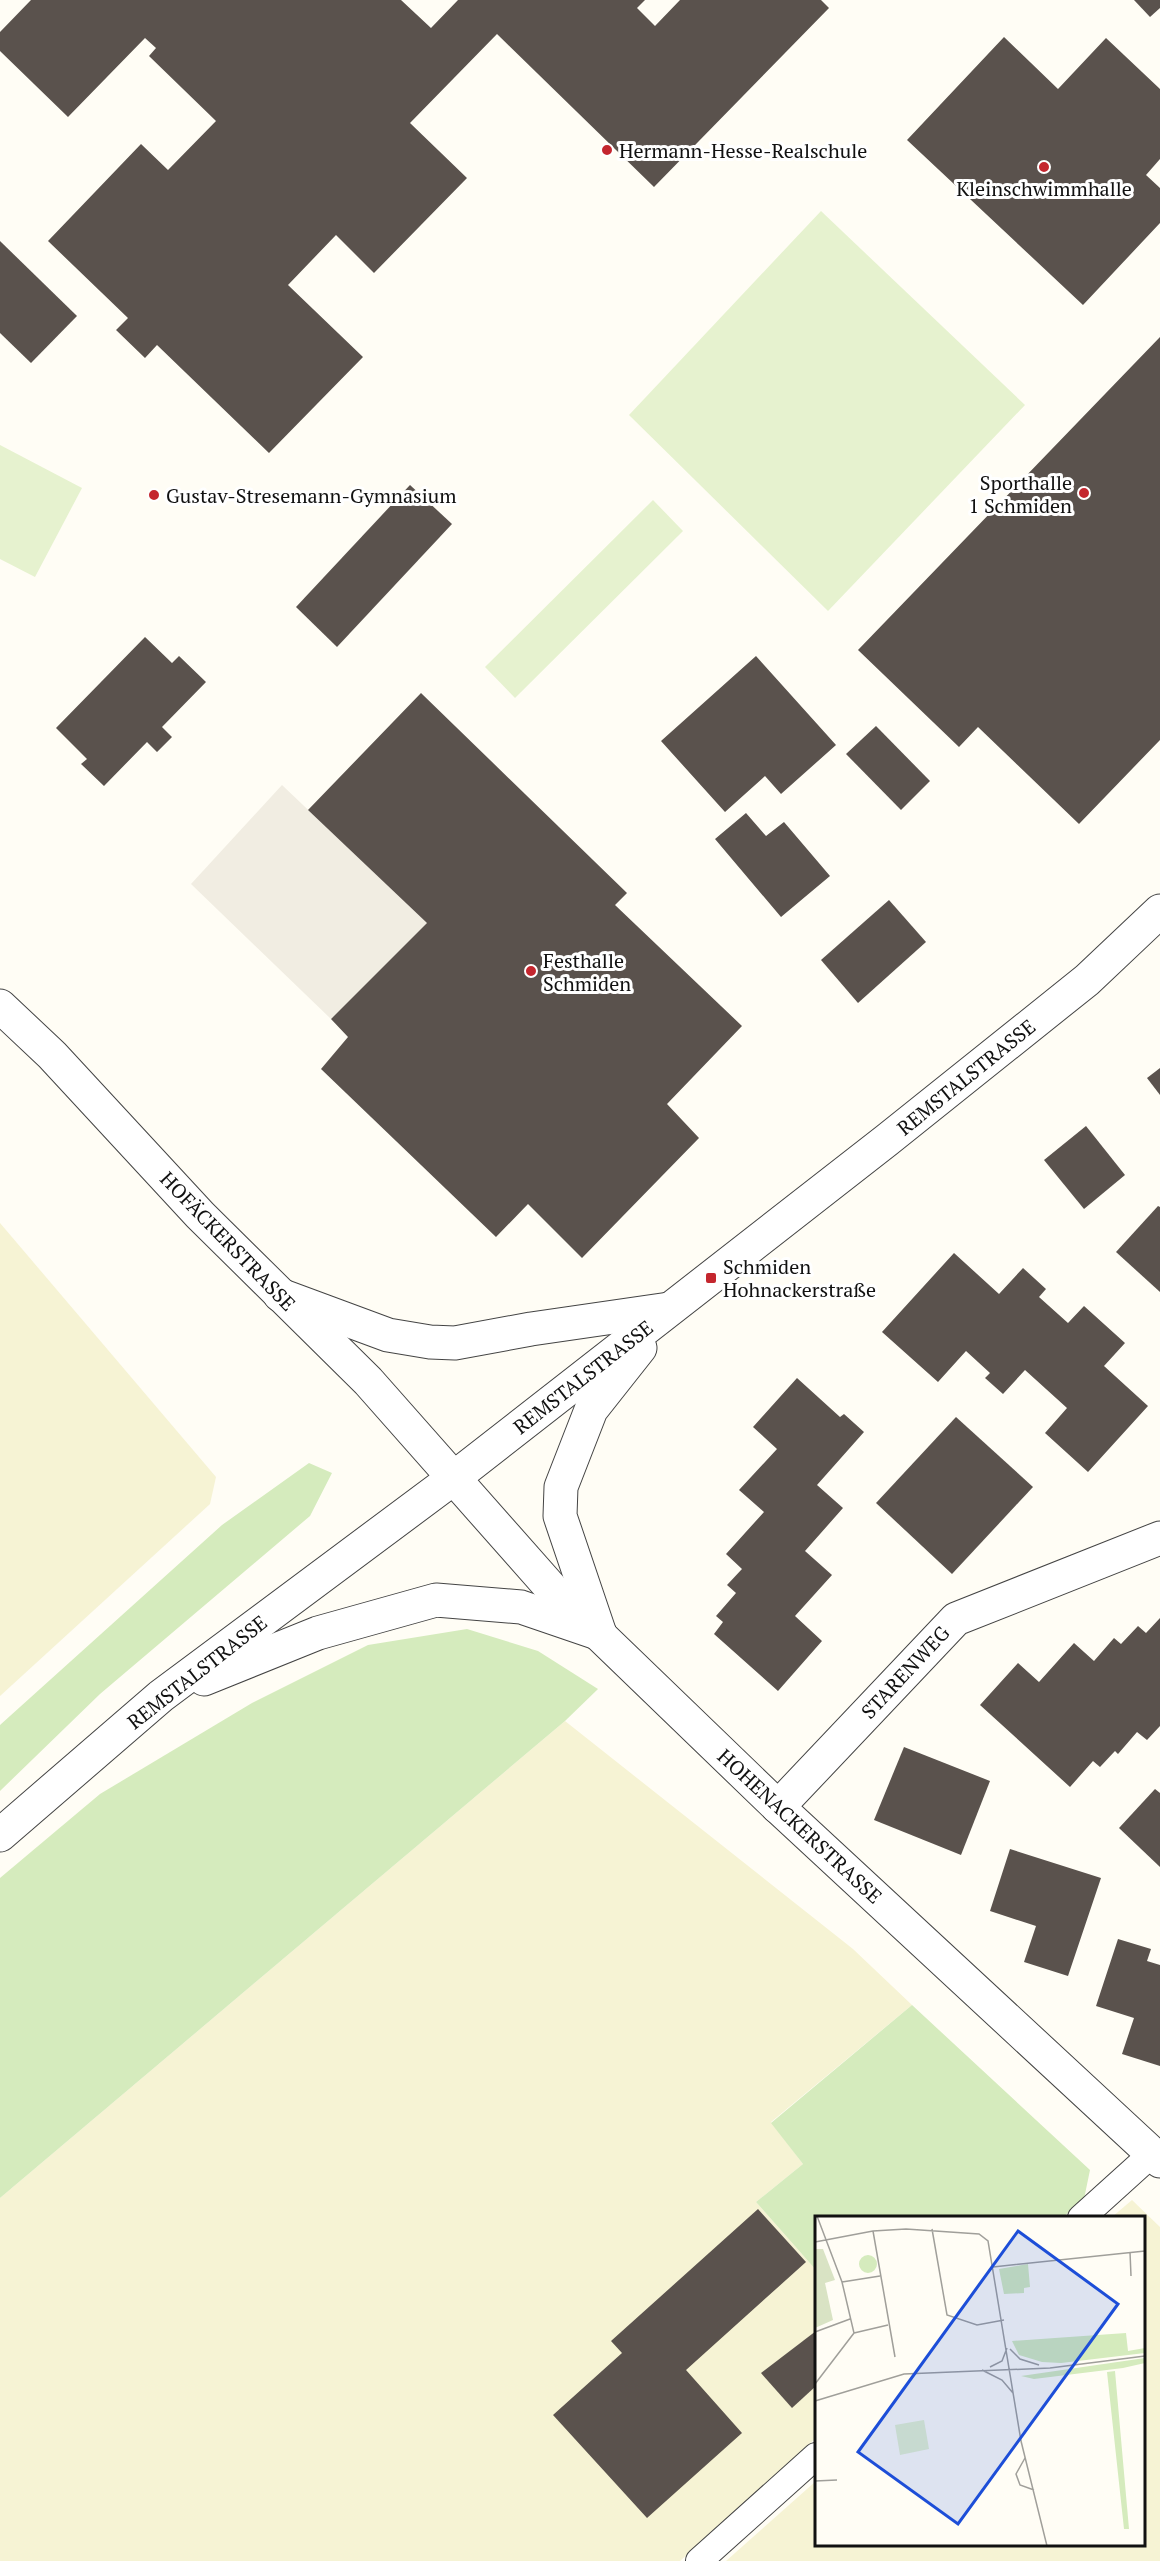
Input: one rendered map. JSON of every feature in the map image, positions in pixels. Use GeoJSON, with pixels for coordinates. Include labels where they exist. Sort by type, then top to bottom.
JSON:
{"type":"FeatureCollection","features":[{"type":"Feature","properties":{"kind":"street","name":"REMSTALSTRASSE"},"geometry":{"type":"LineString","coordinates":[[0,1835],[160,1696],[454,1477],[1087,980],[1160,910]]}},
{"type":"Feature","properties":{"kind":"street","name":"HOFÄCKERSTRASSE"},"geometry":{"type":"LineString","coordinates":[[0,1006],[52,1056],[200,1215],[368,1381],[454,1477]]}},
{"type":"Feature","properties":{"kind":"street"},"geometry":{"type":"LineString","coordinates":[[280,1295],[388,1335],[430,1342],[455,1343],[531,1329],[670,1309]]}},
{"type":"Feature","properties":{"kind":"street"},"geometry":{"type":"LineString","coordinates":[[600,1634],[560,1516],[561,1487],[591,1410],[670,1309]]}},
{"type":"Feature","properties":{"kind":"street","name":"HOHENACKERSTRASSE"},"geometry":{"type":"LineString","coordinates":[[454,1477],[551,1588],[778,1807],[1156,2157]]}},
{"type":"Feature","properties":{"kind":"street","name":"STARENWEG"},"geometry":{"type":"LineString","coordinates":[[778,1807],[956,1619],[1160,1538]]}},
{"type":"Feature","properties":{"kind":"street"},"geometry":{"type":"LineString","coordinates":[[160,1696],[318,1633],[436,1600],[521,1607],[600,1634]]}},
{"type":"Feature","properties":{"kind":"lane"},"geometry":{"type":"LineString","coordinates":[[1082,2216],[1156,2157]]}},
{"type":"Feature","properties":{"kind":"lane"},"geometry":{"type":"LineString","coordinates":[[699,2561],[815,2457]]}},
{"type":"Feature","properties":{"kind":"shaded area"},"geometry":{"type":"Polygon","coordinates":[[[282,785],[427,923],[331,1019],[191,884],[282,785]]]}},
{"type":"Feature","properties":{"kind":"shaded area"},"geometry":{"type":"Polygon","coordinates":[[[0,1223],[216,1477],[210,1504],[0,1696],[0,1223]]]}},
{"type":"Feature","properties":{"kind":"shaded area"},"geometry":{"type":"Polygon","coordinates":[[[565,1721],[853,1949],[912,2005],[771,2122],[803,2164],[756,2202],[815,2269],[815,2439],[680,2561],[0,2561],[0,2198],[565,1721]]]}},
{"type":"Feature","properties":{"kind":"shaded area"},"geometry":{"type":"Polygon","coordinates":[[[1132,2200],[1160,2227],[1160,2561],[726,2561],[815,2482],[815,2546],[1145,2546],[1145,2216],[1113,2216],[1132,2200]]]}},
{"type":"Feature","properties":{"kind":"green space"},"geometry":{"type":"Polygon","coordinates":[[[821,211],[1025,405],[828,611],[629,415],[821,211]]]}},
{"type":"Feature","properties":{"kind":"green space"},"geometry":{"type":"Polygon","coordinates":[[[0,445],[82,488],[35,577],[0,559],[0,445]]]}},
{"type":"Feature","properties":{"kind":"green space"},"geometry":{"type":"Polygon","coordinates":[[[653,500],[683,531],[515,698],[485,667],[653,500]]]}},
{"type":"Feature","properties":{"kind":"green space"},"geometry":{"type":"Polygon","coordinates":[[[309,1463],[332,1473],[310,1516],[100,1694],[0,1791],[0,1725],[222,1525],[309,1463]]]}},
{"type":"Feature","properties":{"kind":"green space"},"geometry":{"type":"Polygon","coordinates":[[[467,1629],[538,1651],[598,1689],[565,1721],[0,2198],[0,1878],[100,1794],[252,1703],[368,1645],[467,1629]]]}},
{"type":"Feature","properties":{"kind":"green space"},"geometry":{"type":"Polygon","coordinates":[[[912,2005],[1090,2170],[1084,2199],[1064,2216],[815,2216],[815,2269],[756,2202],[803,2164],[771,2123],[912,2005]]]}},
{"type":"Feature","properties":{"kind":"building"},"geometry":{"type":"Polygon","coordinates":[[[31,0],[401,0],[431,28],[458,0],[645,0],[637,8],[655,26],[680,0],[821,0],[829,8],[654,187],[497,34],[410,123],[467,178],[374,273],[336,235],[288,285],[363,357],[269,453],[157,345],[145,358],[116,330],[128,318],[48,241],[141,144],[168,170],[216,121],[149,56],[156,48],[145,38],[68,117],[0,51],[0,32],[31,0]]]}},
{"type":"Feature","properties":{"kind":"building"},"geometry":{"type":"Polygon","coordinates":[[[1134,0],[1160,0],[1160,8],[1150,17],[1134,0]]]}},
{"type":"Feature","properties":{"kind":"building","name":"Kleinschwimmhalle"},"geometry":{"type":"Polygon","coordinates":[[[1004,37],[1058,89],[1106,38],[1160,89],[1160,159],[1146,175],[1160,188],[1160,223],[1083,305],[907,140],[1004,37]]]}},
{"type":"Feature","properties":{"kind":"building"},"geometry":{"type":"Polygon","coordinates":[[[0,241],[77,316],[31,363],[0,333],[0,241]]]}},
{"type":"Feature","properties":{"kind":"building","name":"Sporthalle 1 Schmiden"},"geometry":{"type":"Polygon","coordinates":[[[1160,337],[1160,740],[1079,824],[978,727],[959,747],[858,650],[1160,337]]]}},
{"type":"Feature","properties":{"kind":"building"},"geometry":{"type":"Polygon","coordinates":[[[410,485],[452,524],[337,647],[296,607],[410,485]]]}},
{"type":"Feature","properties":{"kind":"building"},"geometry":{"type":"Polygon","coordinates":[[[145,637],[172,663],[179,656],[206,682],[162,727],[172,737],[157,752],[147,742],[104,786],[81,764],[87,759],[56,728],[145,637]]]}},
{"type":"Feature","properties":{"kind":"building"},"geometry":{"type":"Polygon","coordinates":[[[756,656],[836,745],[781,794],[765,776],[725,812],[661,741],[756,656]]]}},
{"type":"Feature","properties":{"kind":"building","name":"Festhalle Schmiden"},"geometry":{"type":"Polygon","coordinates":[[[421,693],[627,893],[615,905],[742,1026],[667,1104],[699,1138],[582,1258],[528,1204],[496,1237],[321,1069],[348,1037],[331,1019],[427,923],[308,810],[421,693]]]}},
{"type":"Feature","properties":{"kind":"building"},"geometry":{"type":"Polygon","coordinates":[[[876,726],[930,781],[901,810],[846,754],[876,726]]]}},
{"type":"Feature","properties":{"kind":"building"},"geometry":{"type":"Polygon","coordinates":[[[746,813],[766,836],[784,822],[830,876],[781,917],[715,839],[746,813]]]}},
{"type":"Feature","properties":{"kind":"building"},"geometry":{"type":"Polygon","coordinates":[[[889,900],[926,942],[858,1003],[821,960],[889,900]]]}},
{"type":"Feature","properties":{"kind":"building"},"geometry":{"type":"Polygon","coordinates":[[[1160,1068],[1160,1095],[1147,1078],[1160,1068]]]}},
{"type":"Feature","properties":{"kind":"building"},"geometry":{"type":"Polygon","coordinates":[[[1086,1126],[1125,1175],[1084,1209],[1044,1160],[1086,1126]]]}},
{"type":"Feature","properties":{"kind":"building"},"geometry":{"type":"Polygon","coordinates":[[[1158,1206],[1160,1207],[1160,1292],[1116,1252],[1158,1206]]]}},
{"type":"Feature","properties":{"kind":"building"},"geometry":{"type":"Polygon","coordinates":[[[954,1253],[999,1294],[1023,1268],[1046,1289],[1039,1297],[1068,1323],[1084,1306],[1125,1343],[1104,1366],[1148,1406],[1088,1472],[1045,1433],[1067,1408],[1025,1370],[1003,1394],[985,1378],[990,1373],[966,1351],[938,1382],[882,1332],[954,1253]]]}},
{"type":"Feature","properties":{"kind":"building"},"geometry":{"type":"Polygon","coordinates":[[[797,1378],[840,1417],[844,1414],[864,1432],[817,1485],[843,1508],[805,1551],[832,1575],[795,1616],[822,1641],[778,1691],[714,1634],[723,1622],[716,1616],[736,1593],[727,1585],[742,1569],[726,1554],[764,1512],[739,1490],[777,1449],[753,1427],[797,1378]]]}},
{"type":"Feature","properties":{"kind":"building"},"geometry":{"type":"Polygon","coordinates":[[[956,1417],[1033,1487],[952,1574],[876,1503],[956,1417]]]}},
{"type":"Feature","properties":{"kind":"building"},"geometry":{"type":"Polygon","coordinates":[[[1160,1618],[1160,1726],[1147,1740],[1137,1732],[1118,1754],[1115,1751],[1100,1767],[1093,1761],[1070,1787],[980,1705],[1018,1663],[1039,1682],[1074,1643],[1094,1661],[1114,1638],[1121,1644],[1138,1626],[1146,1633],[1160,1618]]]}},
{"type":"Feature","properties":{"kind":"building"},"geometry":{"type":"Polygon","coordinates":[[[904,1747],[990,1781],[961,1855],[874,1820],[904,1747]]]}},
{"type":"Feature","properties":{"kind":"building"},"geometry":{"type":"Polygon","coordinates":[[[1155,1789],[1160,1793],[1160,1867],[1119,1828],[1155,1789]]]}},
{"type":"Feature","properties":{"kind":"building"},"geometry":{"type":"Polygon","coordinates":[[[1010,1849],[1101,1878],[1068,1976],[1024,1962],[1036,1926],[990,1911],[1010,1849]]]}},
{"type":"Feature","properties":{"kind":"building"},"geometry":{"type":"Polygon","coordinates":[[[1118,1939],[1151,1949],[1147,1961],[1160,1965],[1160,2066],[1122,2054],[1134,2018],[1096,2006],[1118,1939]]]}},
{"type":"Feature","properties":{"kind":"building"},"geometry":{"type":"Polygon","coordinates":[[[758,2209],[806,2262],[686,2370],[742,2433],[647,2518],[553,2415],[622,2353],[611,2341],[758,2209]]]}},
{"type":"Feature","properties":{"kind":"building"},"geometry":{"type":"Polygon","coordinates":[[[815,2332],[815,2387],[792,2408],[761,2373],[815,2332]]]}},
{"type":"Feature","properties":{"kind":"place","name":"Hermann-Hesse-Realschule"},"geometry":{"type":"Point","coordinates":[607,150]}},
{"type":"Feature","properties":{"kind":"place","name":"Kleinschwimmhalle"},"geometry":{"type":"Point","coordinates":[1044,167]}},
{"type":"Feature","properties":{"kind":"place","name":"Sporthalle 1 Schmiden"},"geometry":{"type":"Point","coordinates":[1084,493]}},
{"type":"Feature","properties":{"kind":"place","name":"Gustav-Stresemann-Gymnasium"},"geometry":{"type":"Point","coordinates":[154,495]}},
{"type":"Feature","properties":{"kind":"place","name":"Festhalle Schmiden"},"geometry":{"type":"Point","coordinates":[531,971]}},
{"type":"Feature","properties":{"kind":"place","name":"Schmiden Hohnackerstraße"},"geometry":{"type":"Point","coordinates":[711,1278]}}]}
